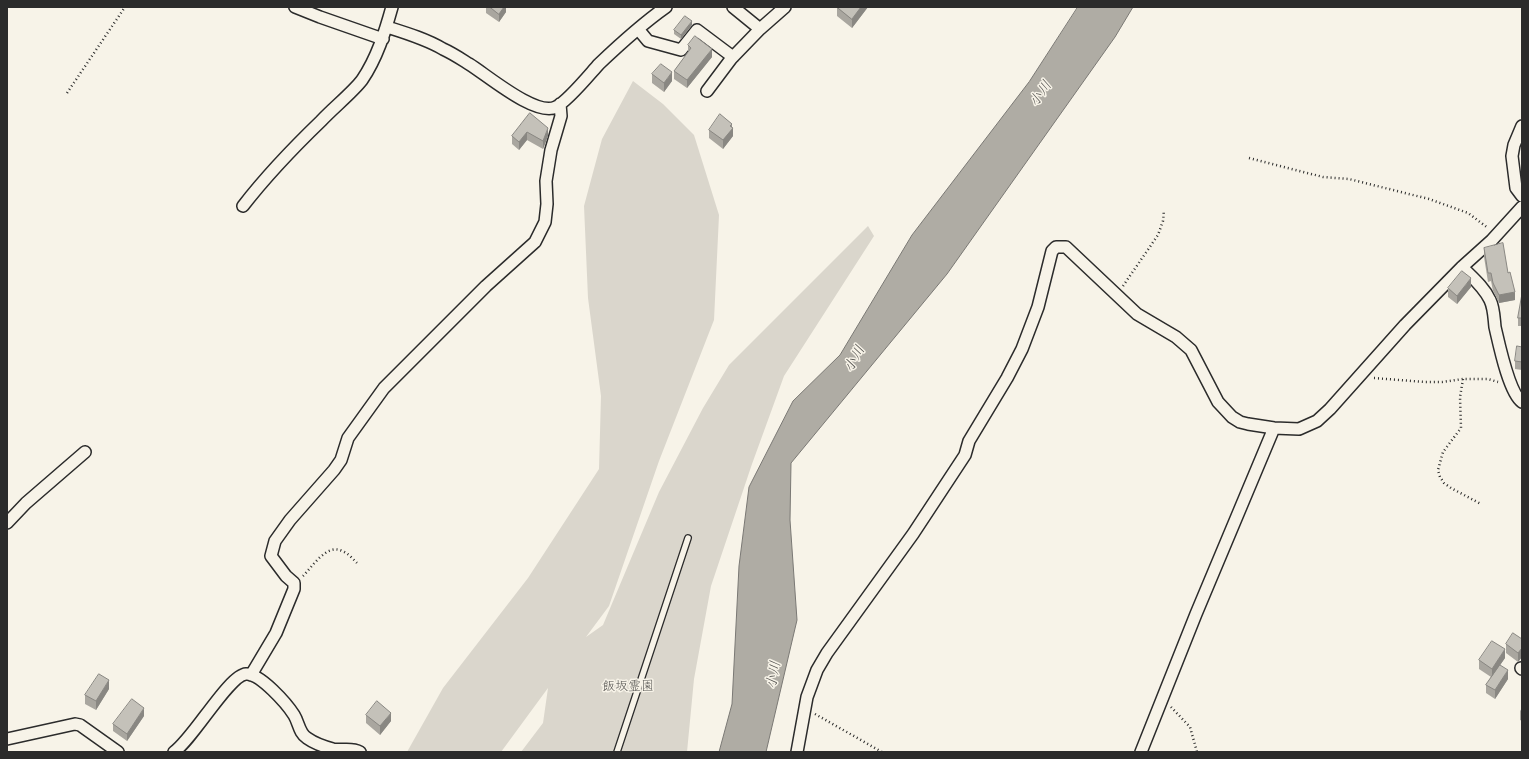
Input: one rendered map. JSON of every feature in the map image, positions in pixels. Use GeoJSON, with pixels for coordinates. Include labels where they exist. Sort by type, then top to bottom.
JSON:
{"type":"FeatureCollection","features":[{"type":"Feature","properties":{"kind":"street"},"geometry":{"type":"LineString","coordinates":[[295,7],[383,39]]}},
{"type":"Feature","properties":{"kind":"street"},"geometry":{"type":"LineString","coordinates":[[243,206],[258,186],[291,150],[361,81],[383,39],[392,7]]}},
{"type":"Feature","properties":{"kind":"street"},"geometry":{"type":"LineString","coordinates":[[387,27],[442,48],[469,64],[504,89],[534,105],[547,109],[556,108],[599,64],[638,29],[666,7]]}},
{"type":"Feature","properties":{"kind":"street"},"geometry":{"type":"LineString","coordinates":[[733,7],[760,29]]}},
{"type":"Feature","properties":{"kind":"street"},"geometry":{"type":"LineString","coordinates":[[707,91],[733,57],[760,29],[785,7]]}},
{"type":"Feature","properties":{"kind":"street"},"geometry":{"type":"LineString","coordinates":[[638,29],[648,41],[681,50],[697,30],[733,57]]}},
{"type":"Feature","properties":{"kind":"street"},"geometry":{"type":"LineString","coordinates":[[251,675],[276,633],[290,601],[294,586],[294,583],[286,576],[271,556],[275,541],[290,520],[338,465],[348,438],[355,426],[384,388],[486,286],[535,242],[538,237],[545,222],[548,173],[551,150],[561,116],[560,104]]}},
{"type":"Feature","properties":{"kind":"street"},"geometry":{"type":"LineString","coordinates":[[1522,126],[1514,144],[1512,156],[1516,188],[1522,196]]}},
{"type":"Feature","properties":{"kind":"street"},"geometry":{"type":"LineString","coordinates":[[797,752],[804,708],[817,670],[827,653],[908,540],[966,455],[969,441],[1007,378],[1022,349],[1038,307],[1052,251],[1056,247],[1066,247],[1137,314],[1176,337],[1192,350],[1218,402],[1228,414],[1240,422],[1274,428],[1299,429],[1317,421],[1462,267],[1497,235],[1522,207]]}},
{"type":"Feature","properties":{"kind":"street"},"geometry":{"type":"LineString","coordinates":[[1462,267],[1485,291],[1491,302],[1510,385],[1519,400],[1522,402]]}},
{"type":"Feature","properties":{"kind":"street"},"geometry":{"type":"LineString","coordinates":[[1141,752],[1161,700],[1274,428]]}},
{"type":"Feature","properties":{"kind":"street"},"geometry":{"type":"LineString","coordinates":[[7,523],[26,503],[85,452]]}},
{"type":"Feature","properties":{"kind":"street"},"geometry":{"type":"LineString","coordinates":[[174,752],[196,729],[232,682],[247,674],[257,677],[288,705],[301,734],[308,739],[334,749],[348,748],[360,752]]}},
{"type":"Feature","properties":{"kind":"street"},"geometry":{"type":"LineString","coordinates":[[7,739],[75,724],[80,725],[118,752]]}},
{"type":"Feature","properties":{"kind":"lane"},"geometry":{"type":"LineString","coordinates":[[617,752],[688,538]]}},
{"type":"Feature","properties":{"kind":"path"},"geometry":{"type":"LineString","coordinates":[[67,93],[125,7]]}},
{"type":"Feature","properties":{"kind":"path"},"geometry":{"type":"LineString","coordinates":[[1249,158],[1323,176],[1349,179],[1429,199],[1468,212],[1497,235]]}},
{"type":"Feature","properties":{"kind":"path"},"geometry":{"type":"LineString","coordinates":[[1116,295],[1158,235],[1163,221],[1164,210]]}},
{"type":"Feature","properties":{"kind":"path"},"geometry":{"type":"LineString","coordinates":[[1362,373],[1373,378],[1425,382],[1488,379],[1510,385]]}},
{"type":"Feature","properties":{"kind":"path"},"geometry":{"type":"LineString","coordinates":[[1463,379],[1460,397],[1461,428],[1443,452],[1438,470],[1444,483],[1481,504]]}},
{"type":"Feature","properties":{"kind":"path"},"geometry":{"type":"LineString","coordinates":[[294,586],[329,550],[336,549],[343,551],[357,562]]}},
{"type":"Feature","properties":{"kind":"path"},"geometry":{"type":"LineString","coordinates":[[1161,700],[1175,711],[1190,728],[1198,752]]}},
{"type":"Feature","properties":{"kind":"path"},"geometry":{"type":"LineString","coordinates":[[804,708],[882,752]]}},
{"type":"Feature","properties":{"kind":"green space","name":"飯坂霊園"},"geometry":{"type":"Polygon","coordinates":[[[633,81],[663,104],[694,135],[719,215],[714,320],[659,461],[609,606],[586,637],[603,625],[659,492],[703,408],[729,365],[868,226],[874,236],[784,376],[752,464],[711,586],[694,679],[687,752],[521,752],[543,723],[548,688],[501,752],[407,752],[443,688],[528,578],[599,469],[601,396],[588,298],[584,206],[602,139],[633,81]]]}},
{"type":"Feature","properties":{"kind":"water","name":"小川"},"geometry":{"type":"Polygon","coordinates":[[[1078,7],[1133,7],[1115,37],[947,274],[791,463],[790,520],[797,620],[766,752],[719,752],[732,704],[739,566],[749,487],[793,401],[840,355],[912,235],[1029,82],[1078,7]]]}},
{"type":"Feature","properties":{"kind":"building"},"geometry":{"type":"Polygon","coordinates":[[[490,7],[504,7],[499,14],[490,7]]]}},
{"type":"Feature","properties":{"kind":"building"},"geometry":{"type":"Polygon","coordinates":[[[837,7],[861,7],[852,19],[837,7]]]}},
{"type":"Feature","properties":{"kind":"building"},"geometry":{"type":"Polygon","coordinates":[[[685,16],[692,21],[681,35],[674,30],[685,16]]]}},
{"type":"Feature","properties":{"kind":"building"},"geometry":{"type":"Polygon","coordinates":[[[695,36],[712,49],[687,80],[674,71],[691,48],[688,45],[695,36]]]}},
{"type":"Feature","properties":{"kind":"building"},"geometry":{"type":"Polygon","coordinates":[[[661,64],[672,72],[664,83],[652,74],[661,64]]]}},
{"type":"Feature","properties":{"kind":"building"},"geometry":{"type":"Polygon","coordinates":[[[530,113],[548,128],[543,141],[527,132],[519,142],[512,136],[530,113]]]}},
{"type":"Feature","properties":{"kind":"building"},"geometry":{"type":"Polygon","coordinates":[[[720,114],[732,124],[730,126],[733,128],[723,140],[709,130],[720,114]]]}},
{"type":"Feature","properties":{"kind":"building"},"geometry":{"type":"Polygon","coordinates":[[[1503,243],[1508,273],[1510,272],[1515,292],[1499,295],[1493,283],[1491,273],[1488,273],[1484,248],[1503,243]]]}},
{"type":"Feature","properties":{"kind":"building"},"geometry":{"type":"Polygon","coordinates":[[[1462,271],[1471,278],[1457,296],[1448,288],[1462,271]]]}},
{"type":"Feature","properties":{"kind":"building"},"geometry":{"type":"Polygon","coordinates":[[[1522,294],[1522,318],[1518,318],[1522,294]]]}},
{"type":"Feature","properties":{"kind":"building"},"geometry":{"type":"Polygon","coordinates":[[[1517,346],[1522,347],[1522,362],[1515,361],[1517,346]]]}},
{"type":"Feature","properties":{"kind":"building"},"geometry":{"type":"Polygon","coordinates":[[[1513,633],[1522,639],[1522,648],[1518,653],[1506,644],[1513,633]]]}},
{"type":"Feature","properties":{"kind":"building"},"geometry":{"type":"Polygon","coordinates":[[[1492,641],[1505,649],[1492,669],[1479,660],[1492,641]]]}},
{"type":"Feature","properties":{"kind":"building"},"geometry":{"type":"Polygon","coordinates":[[[1500,665],[1508,670],[1495,690],[1486,685],[1500,665]]]}},
{"type":"Feature","properties":{"kind":"building"},"geometry":{"type":"Polygon","coordinates":[[[99,674],[109,680],[96,701],[85,695],[99,674]]]}},
{"type":"Feature","properties":{"kind":"building"},"geometry":{"type":"Polygon","coordinates":[[[132,699],[144,708],[127,734],[113,724],[132,699]]]}},
{"type":"Feature","properties":{"kind":"building"},"geometry":{"type":"Polygon","coordinates":[[[377,701],[391,713],[380,726],[366,715],[377,701]]]}}]}
